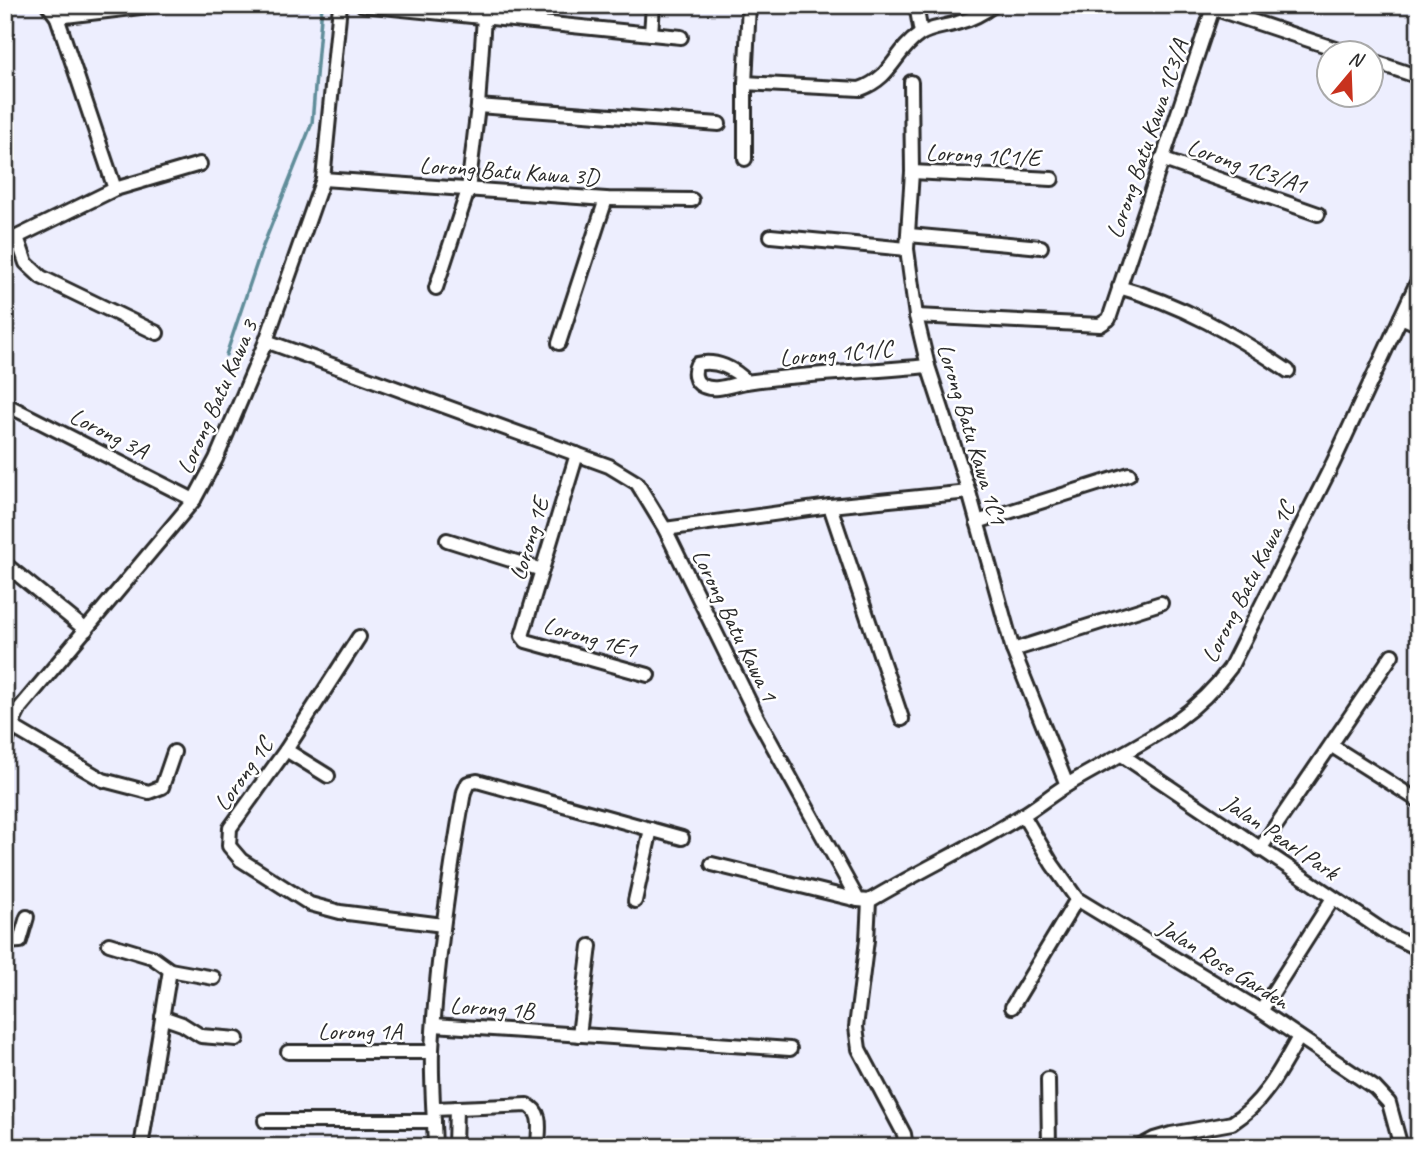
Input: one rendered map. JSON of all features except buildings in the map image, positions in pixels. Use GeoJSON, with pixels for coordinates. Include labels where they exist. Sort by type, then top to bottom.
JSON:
{"type":"FeatureCollection","features":[{"type":"Feature","properties":{"kind":"street"},"geometry":{"type":"LineString","coordinates":[[48,5],[57,17],[115,189]]}},
{"type":"Feature","properties":{"kind":"street"},"geometry":{"type":"LineString","coordinates":[[57,17],[157,5]]}},
{"type":"Feature","properties":{"kind":"street","name":"Lorong Batu Kawa 3"},"geometry":{"type":"LineString","coordinates":[[5,748],[11,726],[20,708],[194,500],[216,459],[266,341],[323,180],[340,5]]}},
{"type":"Feature","properties":{"kind":"street"},"geometry":{"type":"LineString","coordinates":[[363,5],[681,37]]}},
{"type":"Feature","properties":{"kind":"street"},"geometry":{"type":"LineString","coordinates":[[501,19],[503,5]]}},
{"type":"Feature","properties":{"kind":"street"},"geometry":{"type":"LineString","coordinates":[[651,34],[653,5]]}},
{"type":"Feature","properties":{"kind":"street"},"geometry":{"type":"LineString","coordinates":[[745,159],[748,5]]}},
{"type":"Feature","properties":{"kind":"street"},"geometry":{"type":"LineString","coordinates":[[916,5],[921,33]]}},
{"type":"Feature","properties":{"kind":"street"},"geometry":{"type":"LineString","coordinates":[[746,83],[860,89],[874,84],[921,33],[961,22],[994,5]]}},
{"type":"Feature","properties":{"kind":"street"},"geometry":{"type":"LineString","coordinates":[[1210,6],[1316,42]]}},
{"type":"Feature","properties":{"kind":"street","name":"Lorong Batu Kawa 1C3/A"},"geometry":{"type":"LineString","coordinates":[[916,316],[1100,325],[1109,319],[1210,6]]}},
{"type":"Feature","properties":{"kind":"street"},"geometry":{"type":"LineString","coordinates":[[436,288],[467,190],[478,106],[485,18]]}},
{"type":"Feature","properties":{"kind":"street"},"geometry":{"type":"LineString","coordinates":[[1386,66],[1419,77]]}},
{"type":"Feature","properties":{"kind":"street","name":"Lorong Batu Kawa 1C1"},"geometry":{"type":"LineString","coordinates":[[911,82],[912,172],[907,249],[916,316],[928,366],[969,492],[1013,650],[1067,785]]}},
{"type":"Feature","properties":{"kind":"street"},"geometry":{"type":"LineString","coordinates":[[478,106],[719,124]]}},
{"type":"Feature","properties":{"kind":"street","name":"Lorong 1C3/A1"},"geometry":{"type":"LineString","coordinates":[[1161,159],[1318,214]]}},
{"type":"Feature","properties":{"kind":"street"},"geometry":{"type":"LineString","coordinates":[[157,333],[41,277],[26,263],[11,239],[115,189],[201,164]]}},
{"type":"Feature","properties":{"kind":"street","name":"Lorong 1C1/E"},"geometry":{"type":"LineString","coordinates":[[912,172],[1052,179]]}},
{"type":"Feature","properties":{"kind":"street","name":"Lorong Batu Kawa 3D"},"geometry":{"type":"LineString","coordinates":[[323,180],[606,199],[692,200]]}},
{"type":"Feature","properties":{"kind":"street"},"geometry":{"type":"LineString","coordinates":[[558,343],[606,199]]}},
{"type":"Feature","properties":{"kind":"street"},"geometry":{"type":"LineString","coordinates":[[909,234],[1041,247]]}},
{"type":"Feature","properties":{"kind":"street"},"geometry":{"type":"LineString","coordinates":[[771,236],[907,249]]}},
{"type":"Feature","properties":{"kind":"street","name":"Lorong Batu Kawa 1C"},"geometry":{"type":"LineString","coordinates":[[863,900],[1023,815],[1201,703],[1230,667],[1332,463],[1419,278]]}},
{"type":"Feature","properties":{"kind":"street"},"geometry":{"type":"LineString","coordinates":[[1119,287],[1209,321],[1288,370]]}},
{"type":"Feature","properties":{"kind":"street"},"geometry":{"type":"LineString","coordinates":[[1401,317],[1419,325]]}},
{"type":"Feature","properties":{"kind":"street","name":"Lorong Batu Kawa 1"},"geometry":{"type":"LineString","coordinates":[[266,341],[609,466],[637,483],[665,529],[757,717],[863,900]]}},
{"type":"Feature","properties":{"kind":"street","name":"Lorong 1C1/C"},"geometry":{"type":"LineString","coordinates":[[747,382],[928,366]]}},
{"type":"Feature","properties":{"kind":"street","name":"Lorong 3A"},"geometry":{"type":"LineString","coordinates":[[5,404],[194,500]]}},
{"type":"Feature","properties":{"kind":"street","name":"Lorong 1E"},"geometry":{"type":"LineString","coordinates":[[522,636],[577,454]]}},
{"type":"Feature","properties":{"kind":"street"},"geometry":{"type":"LineString","coordinates":[[977,522],[1129,474]]}},
{"type":"Feature","properties":{"kind":"street"},"geometry":{"type":"LineString","coordinates":[[665,529],[830,506],[969,492]]}},
{"type":"Feature","properties":{"kind":"street"},"geometry":{"type":"LineString","coordinates":[[830,506],[902,719]]}},
{"type":"Feature","properties":{"kind":"street"},"geometry":{"type":"LineString","coordinates":[[447,540],[542,570]]}},
{"type":"Feature","properties":{"kind":"street"},"geometry":{"type":"LineString","coordinates":[[5,564],[86,630]]}},
{"type":"Feature","properties":{"kind":"street"},"geometry":{"type":"LineString","coordinates":[[1013,650],[1161,603]]}},
{"type":"Feature","properties":{"kind":"street","name":"Lorong 1E1"},"geometry":{"type":"LineString","coordinates":[[522,636],[526,640],[648,675]]}},
{"type":"Feature","properties":{"kind":"street","name":"Lorong 1C"},"geometry":{"type":"LineString","coordinates":[[359,637],[286,750],[230,828],[229,846],[241,860],[310,904],[340,912],[443,925]]}},
{"type":"Feature","properties":{"kind":"street"},"geometry":{"type":"LineString","coordinates":[[1260,849],[1392,655]]}},
{"type":"Feature","properties":{"kind":"street"},"geometry":{"type":"LineString","coordinates":[[11,726],[103,780],[149,792],[162,787],[174,751]]}},
{"type":"Feature","properties":{"kind":"street"},"geometry":{"type":"LineString","coordinates":[[1332,746],[1419,801]]}},
{"type":"Feature","properties":{"kind":"street"},"geometry":{"type":"LineString","coordinates":[[286,750],[328,776]]}},
{"type":"Feature","properties":{"kind":"street","name":"Jalan Pearl Park"},"geometry":{"type":"LineString","coordinates":[[1122,755],[1386,933],[1419,949]]}},
{"type":"Feature","properties":{"kind":"street","name":"Lorong 1B"},"geometry":{"type":"LineString","coordinates":[[651,829],[477,780],[468,783],[462,804],[443,925],[434,1025],[790,1049]]}},
{"type":"Feature","properties":{"kind":"street","name":"Jalan Rose Garden"},"geometry":{"type":"LineString","coordinates":[[1023,815],[1052,864],[1077,899],[1261,1011],[1375,1088],[1389,1103],[1401,1147]]}},
{"type":"Feature","properties":{"kind":"street"},"geometry":{"type":"LineString","coordinates":[[635,901],[651,829],[682,838]]}},
{"type":"Feature","properties":{"kind":"street"},"geometry":{"type":"LineString","coordinates":[[712,864],[863,900],[867,940],[856,1027],[857,1038],[870,1073],[904,1134],[906,1147]]}},
{"type":"Feature","properties":{"kind":"street"},"geometry":{"type":"LineString","coordinates":[[1261,1011],[1333,898]]}},
{"type":"Feature","properties":{"kind":"street"},"geometry":{"type":"LineString","coordinates":[[1012,1007],[1077,899]]}},
{"type":"Feature","properties":{"kind":"street"},"geometry":{"type":"LineString","coordinates":[[5,942],[20,941],[27,917]]}},
{"type":"Feature","properties":{"kind":"street"},"geometry":{"type":"LineString","coordinates":[[109,944],[152,957],[170,970],[214,978]]}},
{"type":"Feature","properties":{"kind":"street"},"geometry":{"type":"LineString","coordinates":[[579,1035],[590,946]]}},
{"type":"Feature","properties":{"kind":"street"},"geometry":{"type":"LineString","coordinates":[[141,1147],[170,970]]}},
{"type":"Feature","properties":{"kind":"street"},"geometry":{"type":"LineString","coordinates":[[162,1017],[182,1024],[201,1036],[237,1040]]}},
{"type":"Feature","properties":{"kind":"street"},"geometry":{"type":"LineString","coordinates":[[434,1025],[432,1052],[435,1147]]}},
{"type":"Feature","properties":{"kind":"street"},"geometry":{"type":"LineString","coordinates":[[1139,1147],[1154,1139],[1232,1123],[1242,1117],[1266,1093],[1298,1037]]}},
{"type":"Feature","properties":{"kind":"street","name":"Lorong 1A"},"geometry":{"type":"LineString","coordinates":[[288,1052],[432,1052]]}},
{"type":"Feature","properties":{"kind":"street"},"geometry":{"type":"LineString","coordinates":[[1048,1079],[1049,1147]]}},
{"type":"Feature","properties":{"kind":"street"},"geometry":{"type":"LineString","coordinates":[[265,1121],[434,1115],[456,1108],[527,1105],[539,1116],[538,1147]]}},
{"type":"Feature","properties":{"kind":"street"},"geometry":{"type":"LineString","coordinates":[[455,1147],[456,1108]]}},
{"type":"Feature","properties":{"kind":"waterway"},"geometry":{"type":"LineString","coordinates":[[226,355],[261,251],[312,123],[322,5]]}}]}
